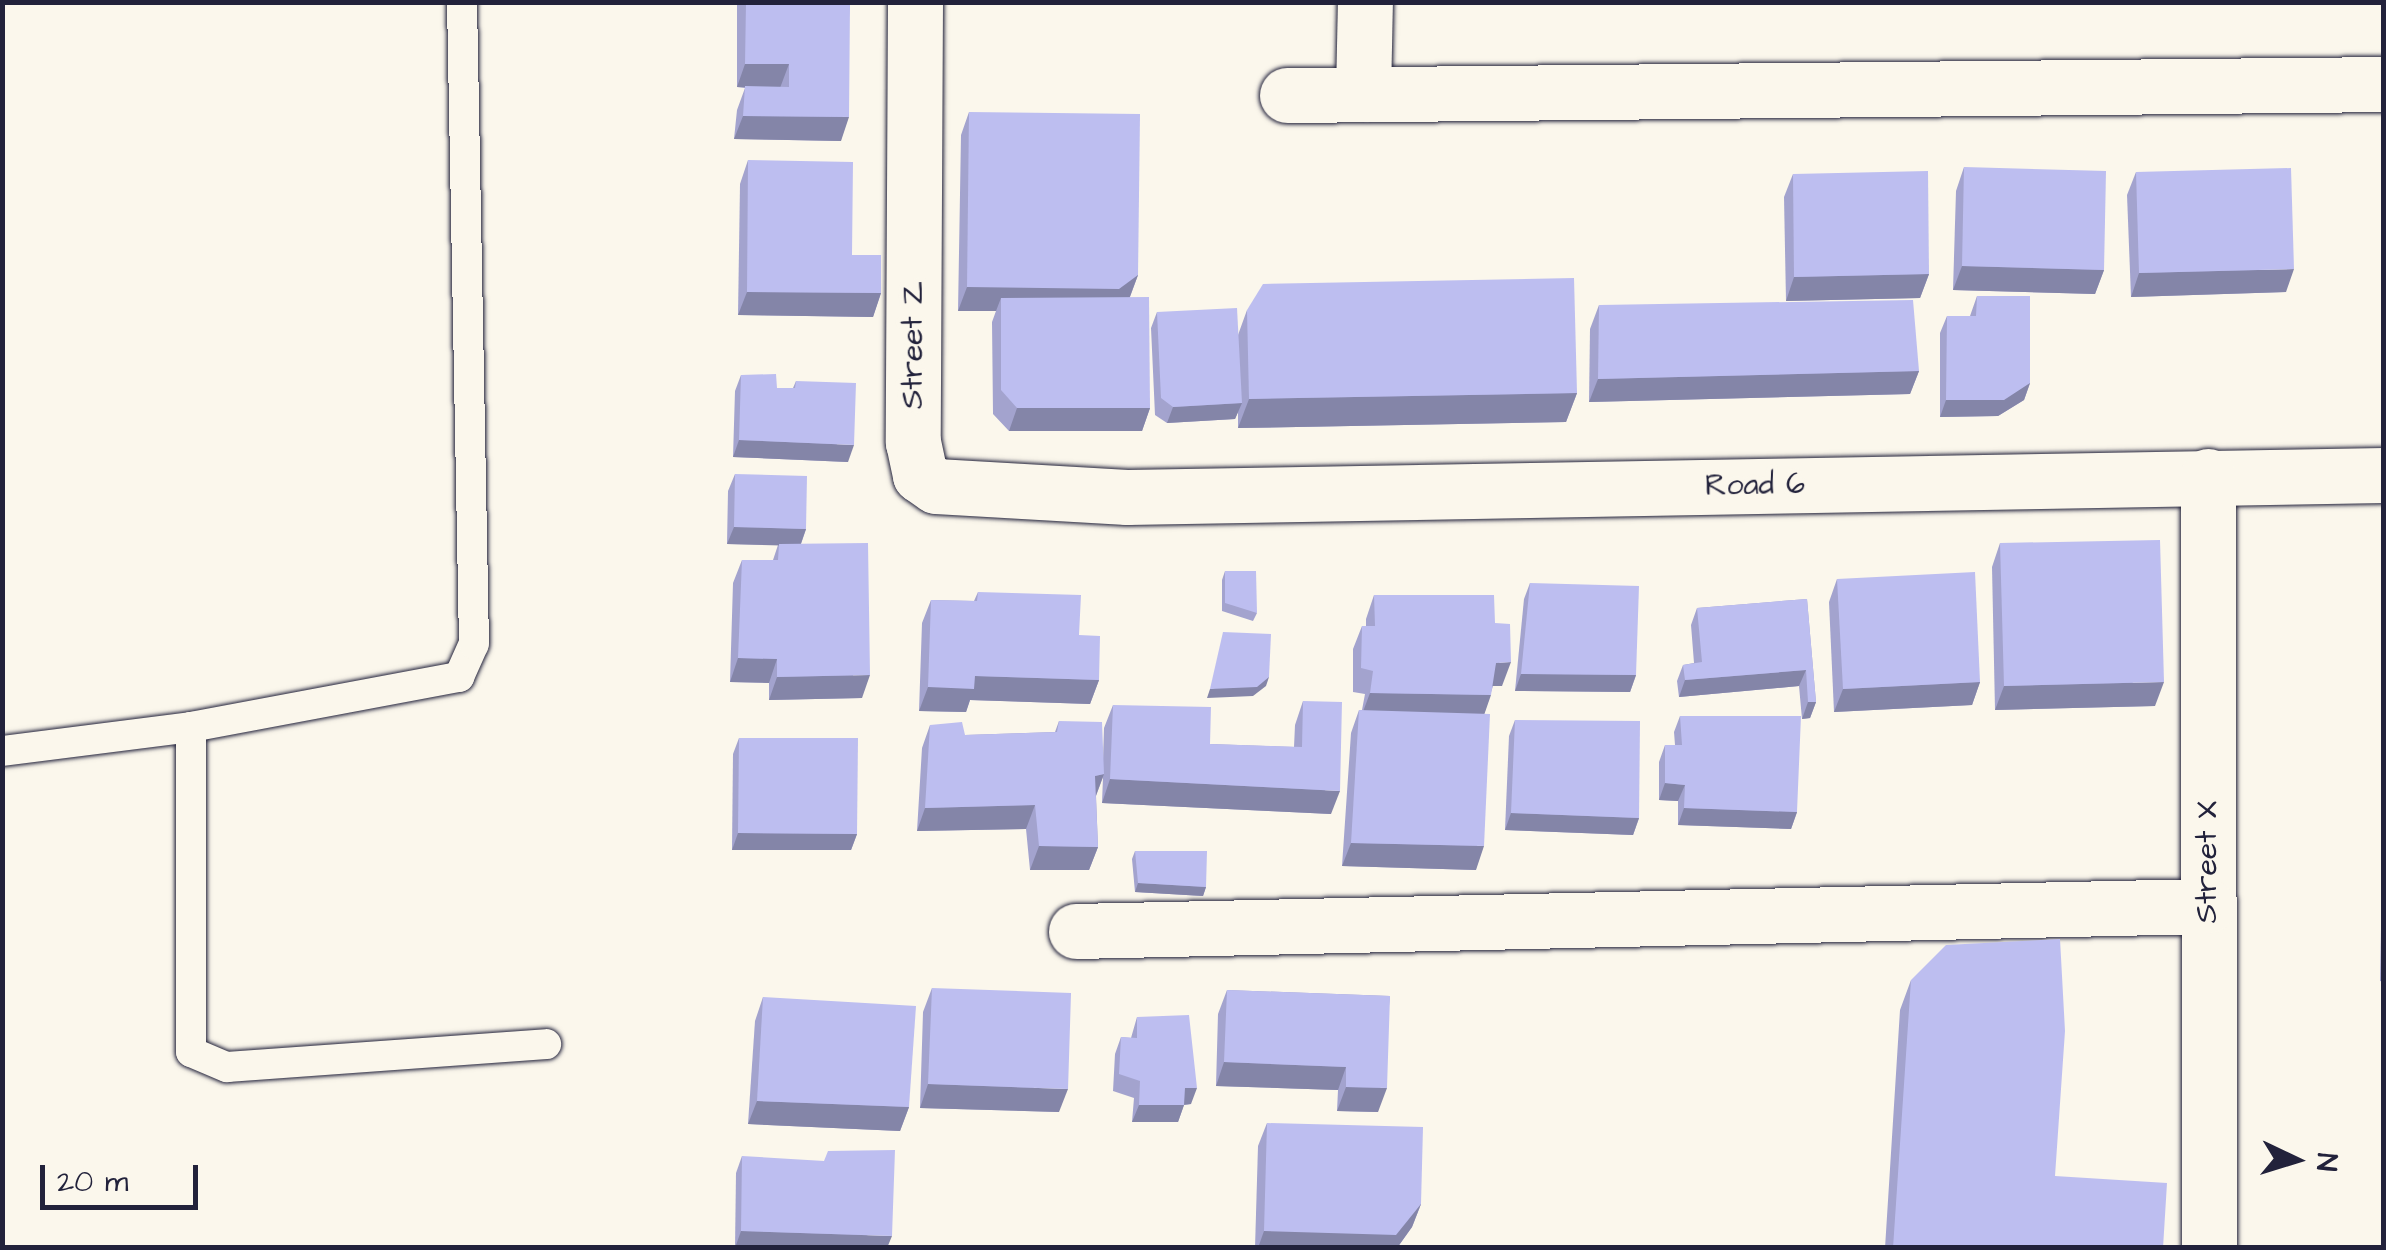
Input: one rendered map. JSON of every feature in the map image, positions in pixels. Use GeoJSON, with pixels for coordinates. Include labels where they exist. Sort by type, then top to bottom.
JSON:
{"type":"FeatureCollection","features":[{"type":"Feature","properties":{"kind":"street","name":"Street Z"},"geometry":{"type":"LineString","coordinates":[[914,2],[916,468],[936,486],[1127,497]]}},
{"type":"Feature","properties":{"kind":"street"},"geometry":{"type":"LineString","coordinates":[[1363,94],[1366,2]]}},
{"type":"Feature","properties":{"kind":"street"},"geometry":{"type":"LineString","coordinates":[[1287,94],[2384,84]]}},
{"type":"Feature","properties":{"kind":"street","name":"Road 6"},"geometry":{"type":"LineString","coordinates":[[1127,497],[2384,475]]}},
{"type":"Feature","properties":{"kind":"street","name":"Street X"},"geometry":{"type":"LineString","coordinates":[[2208,476],[2209,1248]]}},
{"type":"Feature","properties":{"kind":"street"},"geometry":{"type":"LineString","coordinates":[[1076,931],[2207,906]]}},
{"type":"Feature","properties":{"kind":"lane"},"geometry":{"type":"LineString","coordinates":[[2,751],[191,727],[459,677],[474,644],[462,2]]}},
{"type":"Feature","properties":{"kind":"lane"},"geometry":{"type":"LineString","coordinates":[[191,727],[191,1052],[227,1067],[546,1044]]}},
{"type":"Feature","properties":{"kind":"building"},"geometry":{"type":"Polygon","coordinates":[[[746,2],[850,2],[849,117],[743,116],[745,86],[789,87],[789,64],[745,64],[746,2]]]}},
{"type":"Feature","properties":{"kind":"building"},"geometry":{"type":"Polygon","coordinates":[[[969,112],[1140,114],[1138,275],[1119,289],[967,287],[969,112]]]}},
{"type":"Feature","properties":{"kind":"building"},"geometry":{"type":"Polygon","coordinates":[[[748,160],[853,162],[852,255],[881,255],[881,293],[747,292],[748,160]]]}},
{"type":"Feature","properties":{"kind":"building"},"geometry":{"type":"Polygon","coordinates":[[[1964,167],[2106,171],[2104,270],[1962,266],[1964,167]]]}},
{"type":"Feature","properties":{"kind":"building"},"geometry":{"type":"Polygon","coordinates":[[[2291,168],[2294,269],[2139,273],[2136,172],[2291,168]]]}},
{"type":"Feature","properties":{"kind":"building"},"geometry":{"type":"Polygon","coordinates":[[[1928,171],[1929,274],[1794,277],[1793,174],[1928,171]]]}},
{"type":"Feature","properties":{"kind":"building"},"geometry":{"type":"Polygon","coordinates":[[[1574,278],[1577,393],[1249,399],[1247,310],[1263,284],[1574,278]]]}},
{"type":"Feature","properties":{"kind":"building"},"geometry":{"type":"Polygon","coordinates":[[[1977,296],[2030,296],[2030,383],[2004,400],[1946,400],[1947,316],[1976,316],[1977,296]]]}},
{"type":"Feature","properties":{"kind":"building"},"geometry":{"type":"Polygon","coordinates":[[[1149,297],[1150,408],[1017,408],[1001,390],[1001,298],[1149,297]]]}},
{"type":"Feature","properties":{"kind":"building"},"geometry":{"type":"Polygon","coordinates":[[[1913,300],[1919,371],[1598,379],[1599,305],[1913,300]]]}},
{"type":"Feature","properties":{"kind":"building"},"geometry":{"type":"Polygon","coordinates":[[[1237,308],[1242,403],[1173,407],[1161,398],[1157,312],[1237,308]]]}},
{"type":"Feature","properties":{"kind":"building"},"geometry":{"type":"Polygon","coordinates":[[[776,374],[777,388],[795,388],[796,381],[856,383],[854,445],[739,440],[741,375],[776,374]]]}},
{"type":"Feature","properties":{"kind":"building"},"geometry":{"type":"Polygon","coordinates":[[[735,474],[807,476],[806,529],[734,527],[735,474]]]}},
{"type":"Feature","properties":{"kind":"building"},"geometry":{"type":"Polygon","coordinates":[[[2160,540],[2164,682],[2004,686],[2000,543],[2160,540]]]}},
{"type":"Feature","properties":{"kind":"building"},"geometry":{"type":"Polygon","coordinates":[[[868,543],[870,675],[777,677],[777,659],[738,658],[742,560],[778,560],[779,544],[868,543]]]}},
{"type":"Feature","properties":{"kind":"building"},"geometry":{"type":"Polygon","coordinates":[[[1225,571],[1256,571],[1257,613],[1225,603],[1225,571]]]}},
{"type":"Feature","properties":{"kind":"building"},"geometry":{"type":"Polygon","coordinates":[[[1975,572],[1980,682],[1843,689],[1837,579],[1975,572]]]}},
{"type":"Feature","properties":{"kind":"building"},"geometry":{"type":"Polygon","coordinates":[[[1530,583],[1639,586],[1636,675],[1521,674],[1530,583]]]}},
{"type":"Feature","properties":{"kind":"building"},"geometry":{"type":"Polygon","coordinates":[[[978,592],[1081,595],[1079,635],[1100,636],[1099,680],[975,676],[974,689],[928,687],[931,600],[977,601],[978,592]]]}},
{"type":"Feature","properties":{"kind":"building"},"geometry":{"type":"Polygon","coordinates":[[[1374,595],[1494,595],[1495,623],[1510,624],[1511,662],[1496,663],[1491,695],[1370,693],[1373,671],[1361,668],[1362,626],[1375,626],[1374,595]]]}},
{"type":"Feature","properties":{"kind":"building"},"geometry":{"type":"Polygon","coordinates":[[[1807,599],[1816,702],[1808,702],[1806,670],[1685,680],[1683,665],[1702,662],[1697,608],[1807,599]]]}},
{"type":"Feature","properties":{"kind":"building"},"geometry":{"type":"Polygon","coordinates":[[[1223,632],[1271,634],[1269,677],[1257,687],[1210,689],[1223,632]]]}},
{"type":"Feature","properties":{"kind":"building"},"geometry":{"type":"Polygon","coordinates":[[[1303,701],[1342,702],[1340,791],[1110,779],[1113,705],[1211,707],[1210,744],[1302,747],[1303,701]]]}},
{"type":"Feature","properties":{"kind":"building"},"geometry":{"type":"Polygon","coordinates":[[[1359,710],[1490,714],[1484,846],[1351,843],[1359,710]]]}},
{"type":"Feature","properties":{"kind":"building"},"geometry":{"type":"Polygon","coordinates":[[[1680,716],[1801,716],[1797,812],[1684,808],[1685,785],[1665,783],[1665,745],[1682,745],[1680,716]]]}},
{"type":"Feature","properties":{"kind":"building"},"geometry":{"type":"Polygon","coordinates":[[[1515,720],[1640,721],[1639,818],[1511,813],[1515,720]]]}},
{"type":"Feature","properties":{"kind":"building"},"geometry":{"type":"Polygon","coordinates":[[[1059,721],[1102,722],[1104,774],[1095,776],[1098,847],[1039,846],[1035,805],[925,808],[930,725],[962,722],[965,735],[1057,732],[1059,721]]]}},
{"type":"Feature","properties":{"kind":"building"},"geometry":{"type":"Polygon","coordinates":[[[739,738],[858,738],[857,834],[738,833],[739,738]]]}},
{"type":"Feature","properties":{"kind":"building"},"geometry":{"type":"Polygon","coordinates":[[[1135,851],[1207,851],[1206,887],[1138,883],[1135,851]]]}},
{"type":"Feature","properties":{"kind":"building"},"geometry":{"type":"Polygon","coordinates":[[[2060,939],[2065,1031],[2055,1176],[2167,1183],[2163,1248],[1893,1248],[1911,980],[1946,945],[2060,939]]]}},
{"type":"Feature","properties":{"kind":"building"},"geometry":{"type":"Polygon","coordinates":[[[932,988],[1071,993],[1068,1089],[928,1084],[932,988]]]}},
{"type":"Feature","properties":{"kind":"building"},"geometry":{"type":"Polygon","coordinates":[[[1227,990],[1390,996],[1387,1088],[1346,1087],[1346,1067],[1224,1062],[1227,990]]]}},
{"type":"Feature","properties":{"kind":"building"},"geometry":{"type":"Polygon","coordinates":[[[763,997],[916,1006],[909,1107],[757,1101],[763,997]]]}},
{"type":"Feature","properties":{"kind":"building"},"geometry":{"type":"Polygon","coordinates":[[[1189,1015],[1197,1088],[1185,1088],[1184,1105],[1139,1105],[1140,1081],[1119,1074],[1121,1037],[1137,1038],[1137,1017],[1189,1015]]]}},
{"type":"Feature","properties":{"kind":"building"},"geometry":{"type":"Polygon","coordinates":[[[1267,1123],[1423,1127],[1421,1204],[1396,1235],[1264,1231],[1267,1123]]]}},
{"type":"Feature","properties":{"kind":"building"},"geometry":{"type":"Polygon","coordinates":[[[895,1150],[892,1236],[741,1231],[742,1156],[824,1161],[828,1151],[895,1150]]]}}]}
